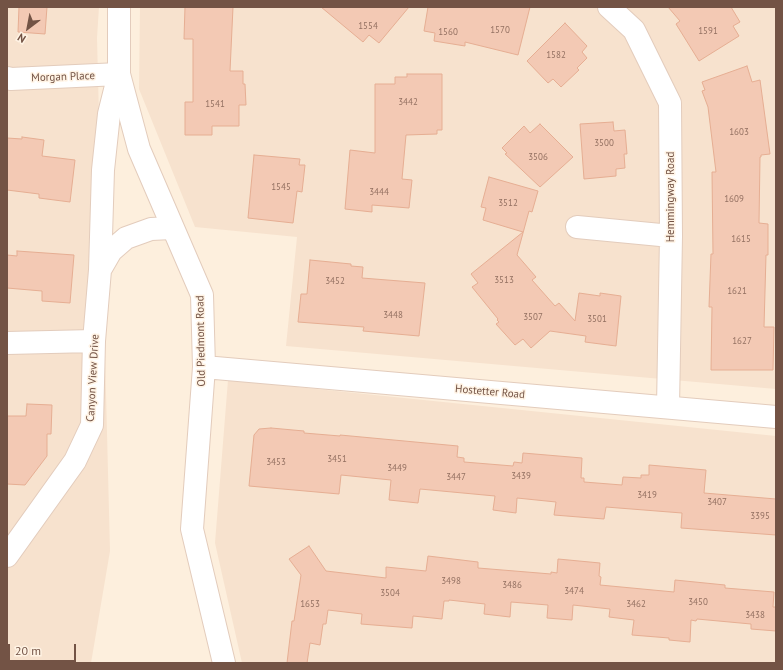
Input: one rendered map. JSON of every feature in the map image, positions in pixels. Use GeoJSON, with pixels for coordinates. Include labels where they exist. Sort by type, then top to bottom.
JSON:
{"type":"FeatureCollection","features":[{"type":"Feature","properties":{"kind":"street","name":"Old Piedmont Road"},"geometry":{"type":"LineString","coordinates":[[119,7],[119,74],[139,149],[202,295],[204,367],[192,529],[224,663]]}},
{"type":"Feature","properties":{"kind":"street","name":"Hemmingway Road"},"geometry":{"type":"LineString","coordinates":[[609,7],[634,30],[670,103],[672,236],[668,407]]}},
{"type":"Feature","properties":{"kind":"street","name":"Morgan Place"},"geometry":{"type":"LineString","coordinates":[[7,78],[119,74]]}},
{"type":"Feature","properties":{"kind":"street","name":"Canyon View Drive"},"geometry":{"type":"LineString","coordinates":[[7,556],[75,461],[92,425],[94,341],[100,270],[103,170],[109,114],[119,74]]}},
{"type":"Feature","properties":{"kind":"street"},"geometry":{"type":"LineString","coordinates":[[577,227],[672,236]]}},
{"type":"Feature","properties":{"kind":"street","name":"Canyon View Drive"},"geometry":{"type":"LineString","coordinates":[[100,270],[112,251],[126,238],[151,229],[172,228]]}},
{"type":"Feature","properties":{"kind":"street"},"geometry":{"type":"LineString","coordinates":[[7,343],[94,341]]}},
{"type":"Feature","properties":{"kind":"street","name":"Hostetter Road"},"geometry":{"type":"LineString","coordinates":[[204,367],[776,417]]}},
{"type":"Feature","properties":{"kind":"shaded area"},"geometry":{"type":"Polygon","coordinates":[[[7,7],[99,7],[97,38],[110,551],[91,663],[7,663],[7,7]]]}},
{"type":"Feature","properties":{"kind":"shaded area"},"geometry":{"type":"Polygon","coordinates":[[[140,7],[776,7],[776,389],[286,346],[297,237],[195,227],[139,89],[140,7]]]}},
{"type":"Feature","properties":{"kind":"shaded area"},"geometry":{"type":"Polygon","coordinates":[[[228,380],[776,436],[776,663],[242,663],[215,543],[228,380]]]}},
{"type":"Feature","properties":{"kind":"building"},"geometry":{"type":"Polygon","coordinates":[[[19,7],[47,7],[45,34],[18,32],[19,7]]]}},
{"type":"Feature","properties":{"kind":"building"},"geometry":{"type":"Polygon","coordinates":[[[185,7],[233,7],[230,71],[243,71],[246,105],[239,105],[239,126],[212,126],[212,135],[185,135],[185,102],[193,102],[193,39],[184,39],[185,7]]]}},
{"type":"Feature","properties":{"kind":"building"},"geometry":{"type":"Polygon","coordinates":[[[321,7],[409,7],[379,43],[369,35],[363,42],[321,7]]]}},
{"type":"Feature","properties":{"kind":"building"},"geometry":{"type":"Polygon","coordinates":[[[428,7],[530,7],[518,55],[465,42],[465,46],[434,41],[435,33],[424,31],[428,7]]]}},
{"type":"Feature","properties":{"kind":"building"},"geometry":{"type":"Polygon","coordinates":[[[668,7],[731,7],[740,22],[733,26],[739,36],[699,61],[676,24],[680,21],[668,7]]]}},
{"type":"Feature","properties":{"kind":"building"},"geometry":{"type":"Polygon","coordinates":[[[565,23],[587,46],[582,52],[587,58],[577,68],[579,70],[561,87],[553,79],[548,83],[527,61],[565,23]]]}},
{"type":"Feature","properties":{"kind":"building"},"geometry":{"type":"Polygon","coordinates":[[[747,66],[752,82],[760,80],[770,154],[761,155],[760,157],[759,223],[768,224],[768,255],[766,255],[764,327],[774,327],[773,370],[711,370],[712,307],[709,307],[711,254],[713,254],[712,172],[716,172],[708,107],[702,91],[705,90],[702,82],[747,66]]]}},
{"type":"Feature","properties":{"kind":"building"},"geometry":{"type":"Polygon","coordinates":[[[407,74],[442,74],[442,130],[437,130],[437,134],[406,135],[402,179],[412,180],[409,208],[372,205],[372,212],[345,209],[350,150],[375,153],[375,84],[395,84],[395,77],[407,77],[407,74]]]}},
{"type":"Feature","properties":{"kind":"building"},"geometry":{"type":"Polygon","coordinates":[[[613,122],[614,131],[625,130],[627,154],[624,154],[625,168],[616,169],[616,176],[584,179],[580,124],[613,122]]]}},
{"type":"Feature","properties":{"kind":"building"},"geometry":{"type":"Polygon","coordinates":[[[540,124],[573,157],[540,187],[505,154],[507,153],[502,148],[524,126],[530,133],[540,124]]]}},
{"type":"Feature","properties":{"kind":"building"},"geometry":{"type":"Polygon","coordinates":[[[22,137],[44,140],[42,156],[75,160],[70,202],[39,198],[39,194],[7,190],[7,138],[22,139],[22,137]]]}},
{"type":"Feature","properties":{"kind":"building"},"geometry":{"type":"Polygon","coordinates":[[[254,155],[300,159],[299,165],[305,165],[302,192],[297,191],[293,223],[248,218],[254,155]]]}},
{"type":"Feature","properties":{"kind":"building"},"geometry":{"type":"Polygon","coordinates":[[[489,177],[538,191],[532,212],[529,211],[517,255],[536,277],[532,280],[555,306],[559,303],[575,321],[579,293],[600,296],[600,293],[621,296],[616,346],[585,342],[586,336],[550,331],[531,348],[523,339],[515,345],[496,324],[499,322],[497,320],[498,319],[472,287],[478,283],[471,274],[523,232],[483,220],[486,208],[481,207],[489,177]]]}},
{"type":"Feature","properties":{"kind":"building"},"geometry":{"type":"Polygon","coordinates":[[[17,251],[74,255],[70,303],[42,301],[42,291],[7,288],[7,255],[17,256],[17,251]]]}},
{"type":"Feature","properties":{"kind":"building"},"geometry":{"type":"Polygon","coordinates":[[[310,260],[351,264],[351,266],[363,267],[362,278],[425,283],[419,336],[363,331],[364,327],[298,322],[301,294],[307,294],[310,260]]]}},
{"type":"Feature","properties":{"kind":"building"},"geometry":{"type":"Polygon","coordinates":[[[27,404],[52,405],[51,434],[47,434],[47,456],[25,485],[7,484],[7,416],[26,416],[27,404]]]}},
{"type":"Feature","properties":{"kind":"building"},"geometry":{"type":"Polygon","coordinates":[[[271,428],[304,431],[304,433],[458,446],[457,457],[464,458],[464,462],[513,466],[514,462],[522,463],[523,453],[582,458],[581,478],[584,478],[584,482],[622,485],[623,477],[641,478],[641,475],[649,475],[649,465],[706,470],[704,493],[776,499],[776,535],[681,528],[682,513],[606,507],[604,519],[554,515],[556,502],[517,498],[516,513],[493,510],[495,496],[420,489],[418,503],[389,500],[391,480],[341,475],[339,494],[249,486],[254,435],[259,429],[271,428]]]}},
{"type":"Feature","properties":{"kind":"building"},"geometry":{"type":"Polygon","coordinates":[[[309,546],[326,571],[386,578],[386,567],[426,571],[428,556],[478,562],[478,568],[551,574],[551,572],[557,573],[558,559],[600,563],[600,585],[674,592],[675,580],[725,585],[725,588],[774,592],[773,607],[776,607],[776,631],[751,629],[751,624],[697,619],[696,621],[691,620],[690,642],[669,640],[669,638],[632,635],[634,620],[609,617],[610,609],[573,605],[572,620],[547,618],[548,605],[511,602],[510,617],[484,614],[485,604],[449,600],[444,601],[442,619],[413,616],[412,628],[361,624],[362,614],[328,610],[326,624],[323,624],[320,645],[310,643],[307,663],[287,663],[292,621],[294,621],[301,575],[289,559],[309,546]]]}}]}
